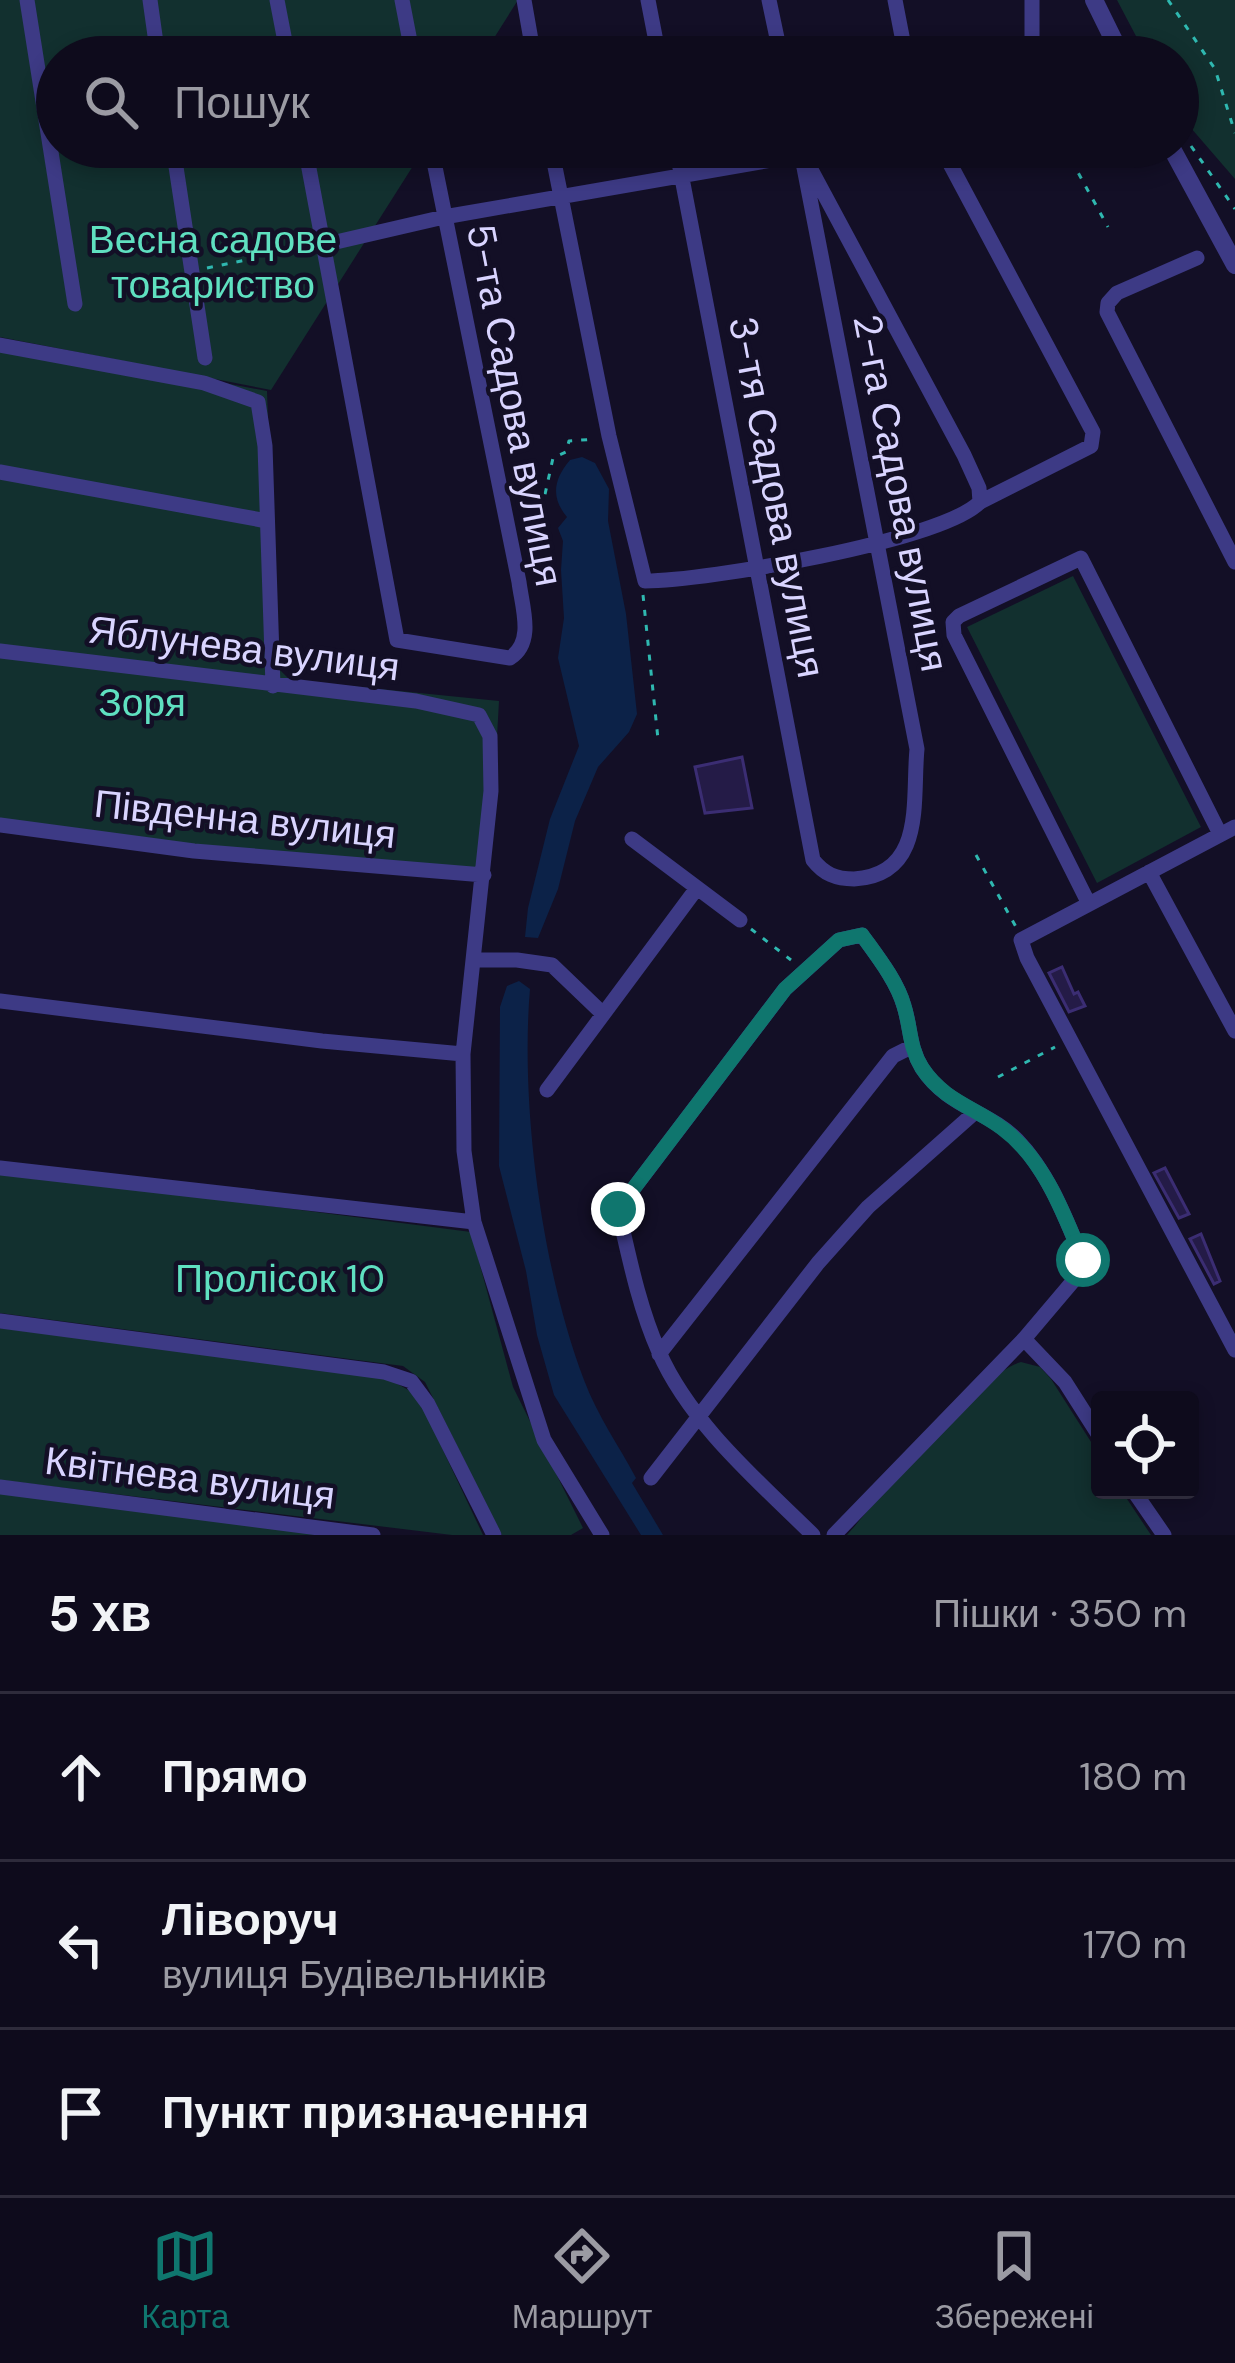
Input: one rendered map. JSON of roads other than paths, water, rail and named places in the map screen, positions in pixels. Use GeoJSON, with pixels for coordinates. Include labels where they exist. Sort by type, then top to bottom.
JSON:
{"type":"FeatureCollection","features":[{"type":"Feature","properties":{"kind":"street"},"geometry":{"type":"LineString","coordinates":[[27,0],[36,57]]}},
{"type":"Feature","properties":{"kind":"street"},"geometry":{"type":"LineString","coordinates":[[150,0],[155,36]]}},
{"type":"Feature","properties":{"kind":"street"},"geometry":{"type":"LineString","coordinates":[[277,0],[284,36]]}},
{"type":"Feature","properties":{"kind":"street"},"geometry":{"type":"LineString","coordinates":[[402,0],[409,36]]}},
{"type":"Feature","properties":{"kind":"street"},"geometry":{"type":"LineString","coordinates":[[524,0],[530,36]]}},
{"type":"Feature","properties":{"kind":"street"},"geometry":{"type":"LineString","coordinates":[[648,0],[655,36]]}},
{"type":"Feature","properties":{"kind":"street"},"geometry":{"type":"LineString","coordinates":[[769,0],[777,36]]}},
{"type":"Feature","properties":{"kind":"street"},"geometry":{"type":"LineString","coordinates":[[895,0],[901,36]]}},
{"type":"Feature","properties":{"kind":"street"},"geometry":{"type":"LineString","coordinates":[[1032,0],[1032,36]]}},
{"type":"Feature","properties":{"kind":"street"},"geometry":{"type":"LineString","coordinates":[[1094,0],[1111,36]]}},
{"type":"Feature","properties":{"kind":"street"},"geometry":{"type":"LineString","coordinates":[[54,168],[75,304]]}},
{"type":"Feature","properties":{"kind":"street"},"geometry":{"type":"LineString","coordinates":[[175,168],[206,358]]}},
{"type":"Feature","properties":{"kind":"street"},"geometry":{"type":"LineString","coordinates":[[309,168],[323,245],[444,217],[716,168]]}},
{"type":"Feature","properties":{"kind":"street","name":"5-та Садова вулиця"},"geometry":{"type":"LineString","coordinates":[[323,245],[397,640],[510,658],[520,651],[525,638],[519,582],[434,168]]}},
{"type":"Feature","properties":{"kind":"street"},"geometry":{"type":"LineString","coordinates":[[555,168],[609,436],[645,581],[757,567],[943,523],[1091,446],[1094,432],[952,168]]}},
{"type":"Feature","properties":{"kind":"street","name":"3-тя Садова вулиця"},"geometry":{"type":"LineString","coordinates":[[680,168],[813,860]]}},
{"type":"Feature","properties":{"kind":"street","name":"2-га Садова вулиця"},"geometry":{"type":"LineString","coordinates":[[804,168],[916,749],[914,805],[898,864],[857,879],[834,878],[813,860]]}},
{"type":"Feature","properties":{"kind":"street"},"geometry":{"type":"LineString","coordinates":[[811,168],[964,455],[980,502]]}},
{"type":"Feature","properties":{"kind":"street"},"geometry":{"type":"LineString","coordinates":[[1182,168],[1235,266]]}},
{"type":"Feature","properties":{"kind":"street"},"geometry":{"type":"LineString","coordinates":[[1197,258],[1117,293],[1107,312],[1235,562]]}},
{"type":"Feature","properties":{"kind":"street"},"geometry":{"type":"LineString","coordinates":[[0,345],[204,383],[258,402],[265,446],[273,686]]}},
{"type":"Feature","properties":{"kind":"street"},"geometry":{"type":"LineString","coordinates":[[0,472],[267,521]]}},
{"type":"Feature","properties":{"kind":"street"},"geometry":{"type":"LineString","coordinates":[[1088,902],[954,635],[953,622],[1081,558],[1228,831],[1021,940],[1235,1350]]}},
{"type":"Feature","properties":{"kind":"street","name":"Яблунева вулиця"},"geometry":{"type":"LineString","coordinates":[[0,651],[439,705],[479,715],[490,736],[484,875]]}},
{"type":"Feature","properties":{"kind":"street","name":"Південна вулиця"},"geometry":{"type":"LineString","coordinates":[[0,825],[194,851],[484,875]]}},
{"type":"Feature","properties":{"kind":"street"},"geometry":{"type":"LineString","coordinates":[[632,839],[740,920]]}},
{"type":"Feature","properties":{"kind":"street"},"geometry":{"type":"LineString","coordinates":[[1149,872],[1235,1030]]}},
{"type":"Feature","properties":{"kind":"street"},"geometry":{"type":"LineString","coordinates":[[484,875],[463,1054],[464,1151],[474,1222],[544,1440],[602,1535]]}},
{"type":"Feature","properties":{"kind":"street"},"geometry":{"type":"LineString","coordinates":[[547,1090],[697,888]]}},
{"type":"Feature","properties":{"kind":"street"},"geometry":{"type":"LineString","coordinates":[[813,1535],[698,1417],[659,1354],[618,1209],[785,989],[839,940],[862,935],[904,1005],[910,1047],[924,1072],[973,1114],[997,1124],[1018,1141],[1057,1197],[1083,1260],[1074,1280],[1024,1339],[834,1535]]}},
{"type":"Feature","properties":{"kind":"street"},"geometry":{"type":"LineString","coordinates":[[474,960],[552,965],[602,1013]]}},
{"type":"Feature","properties":{"kind":"street"},"geometry":{"type":"LineString","coordinates":[[0,1001],[463,1054]]}},
{"type":"Feature","properties":{"kind":"street"},"geometry":{"type":"LineString","coordinates":[[659,1354],[893,1056],[910,1047]]}},
{"type":"Feature","properties":{"kind":"street"},"geometry":{"type":"LineString","coordinates":[[651,1478],[818,1263],[868,1207],[973,1114]]}},
{"type":"Feature","properties":{"kind":"street"},"geometry":{"type":"LineString","coordinates":[[0,1168],[474,1222]]}},
{"type":"Feature","properties":{"kind":"street"},"geometry":{"type":"LineString","coordinates":[[0,1322],[384,1372],[411,1381],[428,1404],[494,1535]]}},
{"type":"Feature","properties":{"kind":"street"},"geometry":{"type":"LineString","coordinates":[[1024,1339],[1065,1382],[1091,1423]]}},
{"type":"Feature","properties":{"kind":"street","name":"Квітнева вулиця"},"geometry":{"type":"LineString","coordinates":[[0,1487],[373,1535]]}},
{"type":"Feature","properties":{"kind":"street"},"geometry":{"type":"LineString","coordinates":[[1139,1499],[1164,1535]]}},
{"type":"Feature","properties":{"kind":"water"},"geometry":{"type":"Polygon","coordinates":[[[582,457],[595,463],[609,489],[608,521],[626,614],[637,714],[629,732],[598,767],[575,821],[558,889],[538,938],[525,937],[550,819],[579,746],[558,658],[564,618],[563,541],[558,528],[567,517],[556,489],[570,460],[582,457]]]}},
{"type":"Feature","properties":{"kind":"water"},"geometry":{"type":"Polygon","coordinates":[[[519,981],[530,989],[532,1135],[556,1289],[589,1393],[663,1535],[641,1535],[554,1395],[537,1335],[499,1166],[500,1007],[507,986],[519,981]]]}},
{"type":"Feature","properties":{"kind":"park label","name":"Весна садове товариство"},"geometry":{"type":"Point","coordinates":[213,262]}},
{"type":"Feature","properties":{"kind":"park label","name":"Зоря"},"geometry":{"type":"Point","coordinates":[142,702]}},
{"type":"Feature","properties":{"kind":"park label","name":"Пролісок 10"},"geometry":{"type":"Point","coordinates":[280,1278]}}]}
